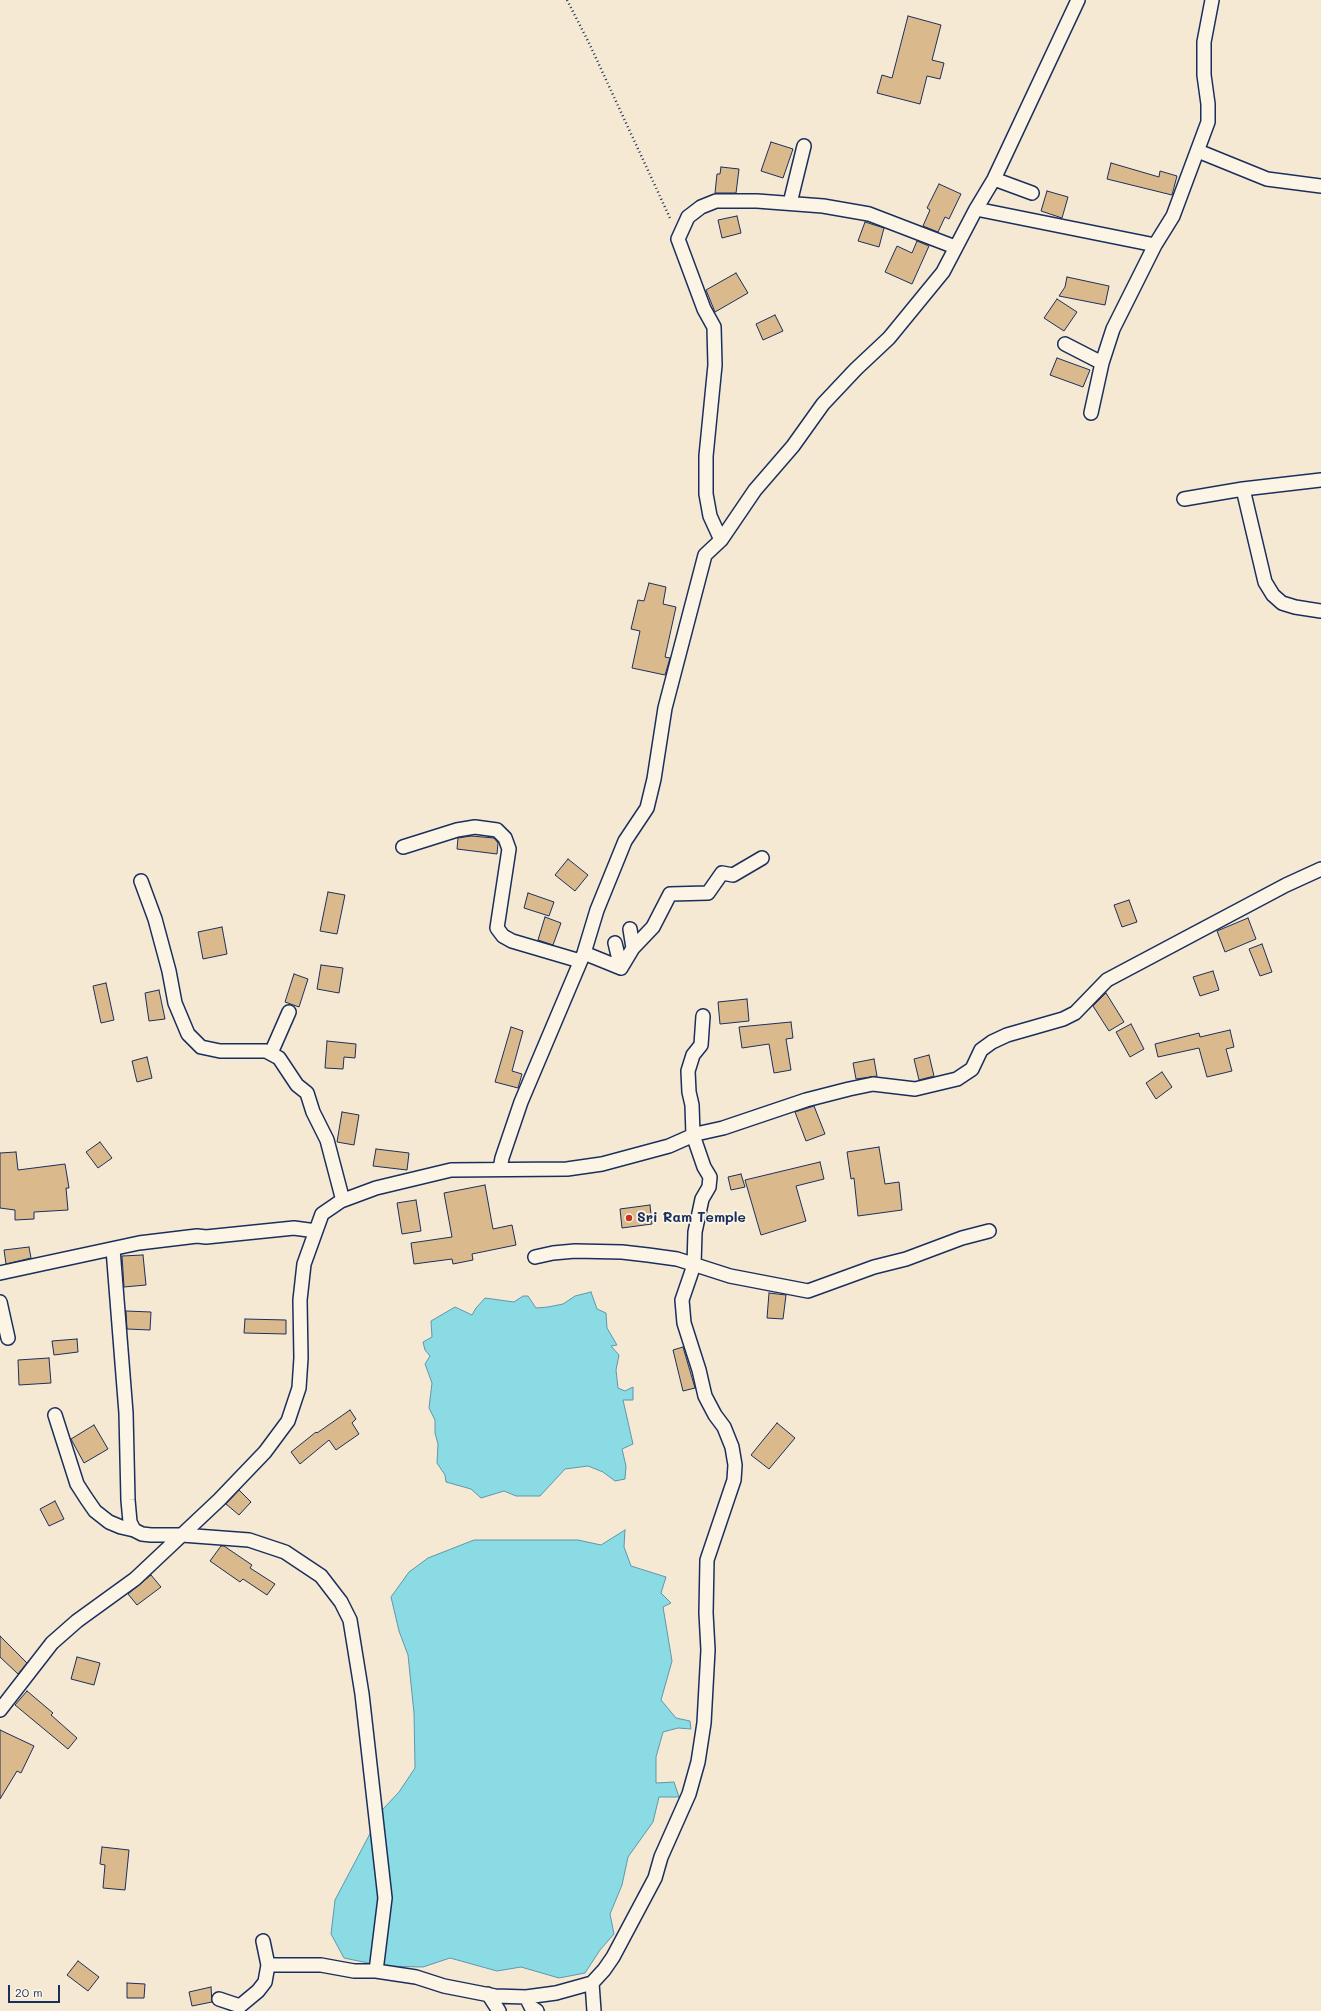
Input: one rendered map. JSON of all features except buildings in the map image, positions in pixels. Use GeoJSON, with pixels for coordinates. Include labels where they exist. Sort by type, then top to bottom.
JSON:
{"type":"FeatureCollection","features":[{"type":"Feature","properties":{"kind":"street"},"geometry":{"type":"LineString","coordinates":[[500,1169],[502,1158],[521,1102],[582,957],[597,910],[625,841],[647,808],[654,779],[665,708],[705,555],[722,540],[755,490],[793,446],[823,404],[856,369],[889,338],[943,272],[955,247],[994,178],[1078,0]]}},
{"type":"Feature","properties":{"kind":"street"},"geometry":{"type":"LineString","coordinates":[[1091,413],[1102,363],[1113,329],[1155,245],[1174,216],[1208,122],[1208,104],[1204,75],[1204,42],[1212,0]]}},
{"type":"Feature","properties":{"kind":"street"},"geometry":{"type":"LineString","coordinates":[[790,203],[804,146]]}},
{"type":"Feature","properties":{"kind":"street"},"geometry":{"type":"LineString","coordinates":[[1198,151],[1267,179],[1321,186]]}},
{"type":"Feature","properties":{"kind":"street"},"geometry":{"type":"LineString","coordinates":[[994,178],[1032,194]]}},
{"type":"Feature","properties":{"kind":"street"},"geometry":{"type":"LineString","coordinates":[[722,540],[710,516],[706,494],[706,456],[715,365],[714,327],[704,309],[678,238],[688,217],[701,206],[716,201],[790,203],[869,214],[955,247]]}},
{"type":"Feature","properties":{"kind":"street"},"geometry":{"type":"LineString","coordinates":[[976,209],[1155,245]]}},
{"type":"Feature","properties":{"kind":"street"},"geometry":{"type":"LineString","coordinates":[[1065,344],[1102,363]]}},
{"type":"Feature","properties":{"kind":"street"},"geometry":{"type":"LineString","coordinates":[[1184,499],[1243,489],[1321,480]]}},
{"type":"Feature","properties":{"kind":"street"},"geometry":{"type":"LineString","coordinates":[[1243,489],[1265,582],[1273,595],[1282,603],[1295,608],[1321,611]]}},
{"type":"Feature","properties":{"kind":"street"},"geometry":{"type":"LineString","coordinates":[[403,847],[457,830],[475,827],[496,830],[505,838],[509,849],[497,928],[504,936],[512,941],[582,957],[621,968]]}},
{"type":"Feature","properties":{"kind":"street"},"geometry":{"type":"LineString","coordinates":[[621,968],[633,948],[653,927],[670,894],[708,893],[722,873],[733,875],[762,858]]}},
{"type":"Feature","properties":{"kind":"street"},"geometry":{"type":"LineString","coordinates":[[0,1710],[52,1643],[77,1621],[135,1579],[182,1535],[265,1452],[288,1421],[299,1388],[301,1358],[300,1300],[304,1264],[322,1214],[341,1202],[376,1188],[451,1170],[567,1169],[590,1167],[669,1146],[693,1135],[722,1128],[806,1100],[849,1089],[873,1084],[915,1090],[957,1079],[972,1069],[981,1050],[992,1042],[1007,1035],[1064,1019],[1075,1013],[1107,980],[1286,885],[1321,869]]}},
{"type":"Feature","properties":{"kind":"street"},"geometry":{"type":"LineString","coordinates":[[141,881],[155,919],[175,1003],[188,1034],[201,1047],[220,1051],[266,1050],[279,1058],[297,1085],[307,1093],[313,1112],[327,1140],[332,1154],[342,1197],[341,1202]]}},
{"type":"Feature","properties":{"kind":"street"},"geometry":{"type":"LineString","coordinates":[[630,928],[633,948]]}},
{"type":"Feature","properties":{"kind":"street"},"geometry":{"type":"LineString","coordinates":[[615,943],[621,968]]}},
{"type":"Feature","properties":{"kind":"street"},"geometry":{"type":"LineString","coordinates":[[271,1053],[289,1012]]}},
{"type":"Feature","properties":{"kind":"street"},"geometry":{"type":"LineString","coordinates":[[268,1965],[321,1965],[354,1971],[376,1971],[416,1977],[444,1986],[488,1994],[526,1997],[556,1993],[592,1983],[604,1970],[627,1933],[655,1878],[661,1857],[689,1794],[698,1762],[704,1723],[708,1650],[706,1614],[707,1560],[734,1480],[735,1465],[732,1447],[724,1427],[715,1415],[705,1396],[699,1370],[684,1323],[682,1300],[694,1264],[695,1232],[702,1199],[709,1187],[710,1177],[704,1167],[693,1135],[688,1070],[692,1055],[701,1045],[703,1016]]}},
{"type":"Feature","properties":{"kind":"street"},"geometry":{"type":"LineString","coordinates":[[0,1273],[139,1243],[197,1236],[206,1237],[294,1228],[316,1231]]}},
{"type":"Feature","properties":{"kind":"street"},"geometry":{"type":"LineString","coordinates":[[535,1257],[553,1252],[622,1252],[677,1259],[730,1276],[808,1291],[874,1267],[906,1259],[962,1238],[989,1231]]}},
{"type":"Feature","properties":{"kind":"street"},"geometry":{"type":"LineString","coordinates":[[113,1249],[126,1413],[128,1500],[130,1522],[134,1530]]}},
{"type":"Feature","properties":{"kind":"street"},"geometry":{"type":"LineString","coordinates":[[0,1302],[8,1338]]}},
{"type":"Feature","properties":{"kind":"street"},"geometry":{"type":"LineString","coordinates":[[55,1415],[77,1484],[95,1511],[109,1522],[121,1528],[134,1530],[142,1534],[182,1535],[249,1540],[285,1552],[321,1576],[341,1602],[350,1620],[362,1694],[385,1898],[376,1971]]}},
{"type":"Feature","properties":{"kind":"street"},"geometry":{"type":"LineString","coordinates":[[219,1999],[240,2006],[258,1991],[265,1982],[268,1965],[263,1941]]}},
{"type":"Feature","properties":{"kind":"street"},"geometry":{"type":"LineString","coordinates":[[592,1983],[594,2011]]}},
{"type":"Feature","properties":{"kind":"street"},"geometry":{"type":"LineString","coordinates":[[488,1994],[499,2011]]}},
{"type":"Feature","properties":{"kind":"street"},"geometry":{"type":"LineString","coordinates":[[526,1997],[531,2007],[537,2011]]}},
{"type":"Feature","properties":{"kind":"path"},"geometry":{"type":"LineString","coordinates":[[567,0],[592,49],[679,237]]}},
{"type":"Feature","properties":{"kind":"water"},"geometry":{"type":"Polygon","coordinates":[[[591,1292],[597,1309],[606,1313],[607,1328],[617,1345],[611,1346],[619,1355],[616,1370],[618,1388],[625,1391],[633,1387],[633,1400],[623,1400],[633,1444],[622,1449],[626,1466],[625,1479],[615,1481],[603,1472],[588,1466],[565,1469],[540,1496],[516,1496],[504,1491],[481,1498],[471,1489],[446,1482],[445,1475],[437,1463],[438,1444],[435,1433],[435,1420],[429,1408],[432,1383],[425,1364],[430,1356],[425,1350],[423,1342],[432,1337],[431,1321],[455,1307],[472,1315],[485,1298],[514,1302],[523,1296],[528,1296],[536,1308],[563,1304],[575,1296],[591,1292]]]}},
{"type":"Feature","properties":{"kind":"water"},"geometry":{"type":"Polygon","coordinates":[[[625,1530],[624,1547],[631,1566],[666,1577],[661,1593],[671,1603],[663,1607],[672,1661],[661,1700],[676,1718],[690,1721],[691,1729],[678,1728],[663,1732],[656,1757],[656,1783],[674,1782],[679,1797],[659,1797],[653,1822],[628,1857],[622,1885],[610,1914],[614,1934],[600,1950],[585,1973],[559,1978],[521,1967],[497,1971],[450,1958],[423,1967],[383,1966],[344,1958],[331,1934],[335,1900],[383,1809],[399,1792],[415,1768],[414,1713],[408,1655],[399,1631],[391,1597],[409,1572],[428,1558],[474,1540],[578,1540],[601,1545],[625,1530]]]}},
{"type":"Feature","properties":{"kind":"place","name":"Sri Ram Temple"},"geometry":{"type":"Point","coordinates":[629,1218]}}]}
